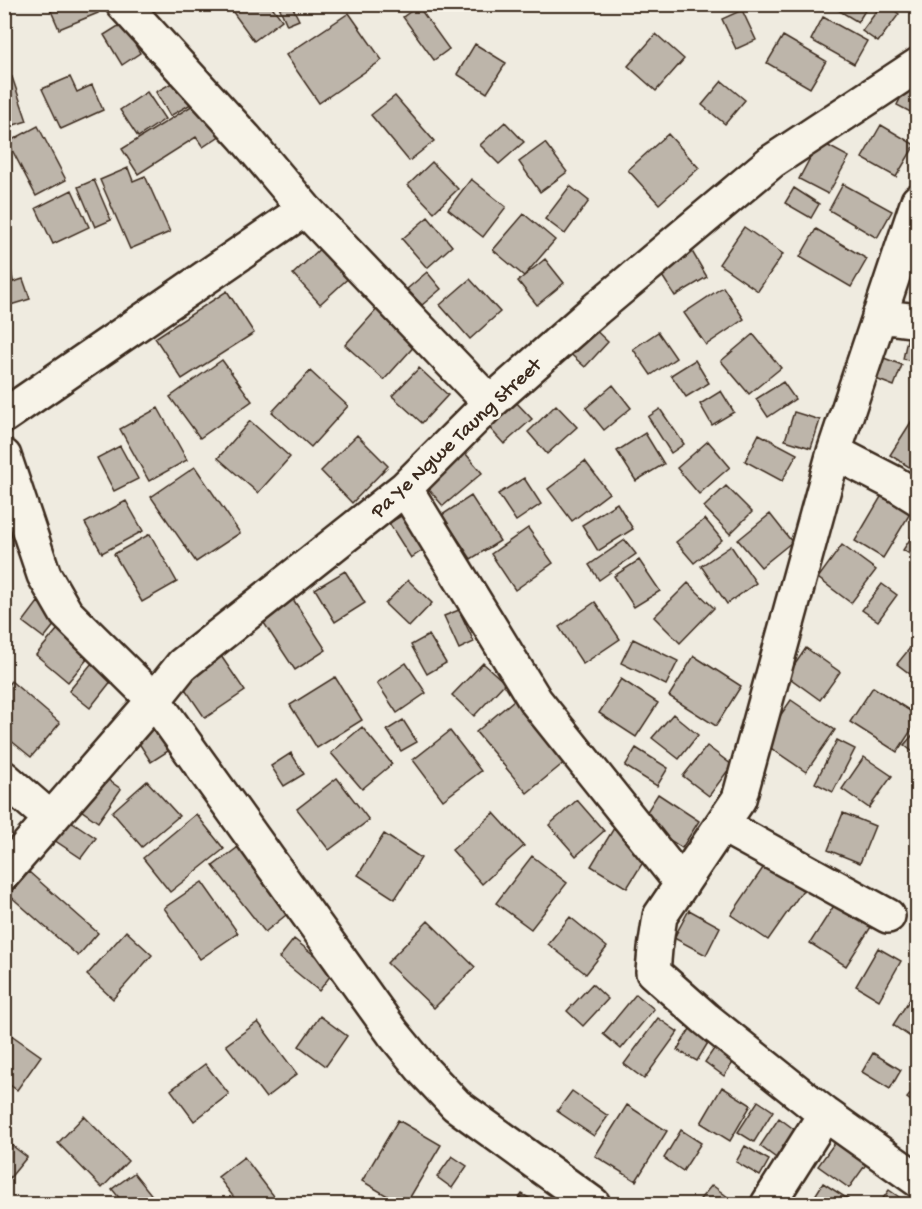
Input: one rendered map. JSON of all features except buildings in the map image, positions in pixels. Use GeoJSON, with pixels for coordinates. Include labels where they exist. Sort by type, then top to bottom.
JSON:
{"type":"FeatureCollection","features":[{"type":"Feature","properties":{"kind":"street"},"geometry":{"type":"LineString","coordinates":[[123,4],[245,138],[305,209],[490,403]]}},
{"type":"Feature","properties":{"kind":"street","name":"Pa Ye Ngwe Taung Street"},"geometry":{"type":"LineString","coordinates":[[4,873],[182,665],[405,488],[490,403],[596,309],[771,162],[918,65]]}},
{"type":"Feature","properties":{"kind":"street"},"geometry":{"type":"LineString","coordinates":[[918,201],[834,452],[740,799],[660,916],[653,972],[706,1019],[825,1114],[918,1180]]}},
{"type":"Feature","properties":{"kind":"street"},"geometry":{"type":"LineString","coordinates":[[4,416],[305,209]]}},
{"type":"Feature","properties":{"kind":"street"},"geometry":{"type":"LineString","coordinates":[[879,316],[918,321]]}},
{"type":"Feature","properties":{"kind":"street"},"geometry":{"type":"LineString","coordinates":[[834,452],[918,498]]}},
{"type":"Feature","properties":{"kind":"street"},"geometry":{"type":"LineString","coordinates":[[4,456],[44,575],[66,613],[154,700],[393,1033],[424,1072],[456,1105],[593,1204]]}},
{"type":"Feature","properties":{"kind":"street"},"geometry":{"type":"LineString","coordinates":[[405,488],[535,700],[682,884]]}},
{"type":"Feature","properties":{"kind":"street"},"geometry":{"type":"LineString","coordinates":[[4,778],[51,819]]}},
{"type":"Feature","properties":{"kind":"street"},"geometry":{"type":"LineString","coordinates":[[722,825],[888,916]]}},
{"type":"Feature","properties":{"kind":"street"},"geometry":{"type":"LineString","coordinates":[[768,1204],[825,1114]]}}]}
